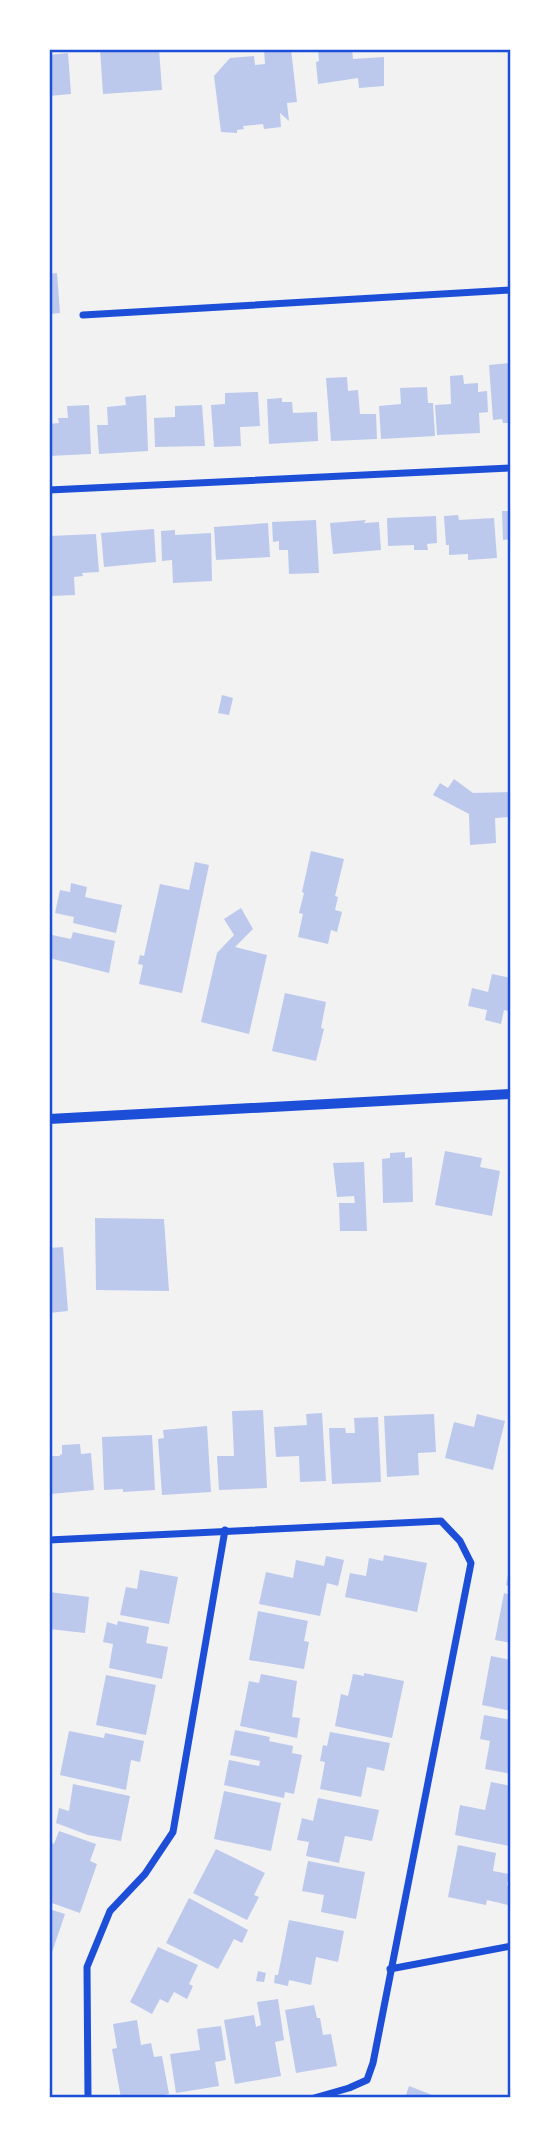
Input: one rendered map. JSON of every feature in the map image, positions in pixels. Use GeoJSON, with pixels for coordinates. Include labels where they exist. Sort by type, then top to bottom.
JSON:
{"type":"FeatureCollection","features":[{"type":"Feature","properties":{"kind":"street"},"geometry":{"type":"LineString","coordinates":[[83,315],[511,290]]}},
{"type":"Feature","properties":{"kind":"street"},"geometry":{"type":"LineString","coordinates":[[49,490],[511,468]]}},
{"type":"Feature","properties":{"kind":"street"},"geometry":{"type":"LineString","coordinates":[[49,1119],[511,1094]]}},
{"type":"Feature","properties":{"kind":"street"},"geometry":{"type":"LineString","coordinates":[[49,1540],[441,1521],[460,1541],[467,1554],[471,1563],[373,2063],[367,2080],[314,2098]]}},
{"type":"Feature","properties":{"kind":"street"},"geometry":{"type":"LineString","coordinates":[[88,2098],[87,1967],[110,1911],[145,1874],[173,1832],[226,1530]]}},
{"type":"Feature","properties":{"kind":"street"},"geometry":{"type":"LineString","coordinates":[[390,1969],[511,1945]]}},
{"type":"Feature","properties":{"kind":"building"},"geometry":{"type":"Polygon","coordinates":[[[100,49],[159,49],[162,90],[103,94],[100,49]]]}},
{"type":"Feature","properties":{"kind":"building"},"geometry":{"type":"Polygon","coordinates":[[[264,49],[291,49],[297,102],[287,103],[289,121],[280,113],[281,127],[264,129],[263,124],[243,126],[244,129],[237,130],[237,133],[221,132],[214,76],[230,58],[254,56],[255,65],[265,64],[264,49]]]}},
{"type":"Feature","properties":{"kind":"building"},"geometry":{"type":"Polygon","coordinates":[[[318,49],[352,49],[353,59],[384,57],[384,86],[359,88],[358,78],[318,84],[318,49]]]}},
{"type":"Feature","properties":{"kind":"building"},"geometry":{"type":"Polygon","coordinates":[[[68,53],[71,94],[49,96],[49,55],[68,53]]]}},
{"type":"Feature","properties":{"kind":"building"},"geometry":{"type":"Polygon","coordinates":[[[57,273],[60,313],[49,314],[49,274],[57,273]]]}},
{"type":"Feature","properties":{"kind":"building"},"geometry":{"type":"Polygon","coordinates":[[[511,363],[511,423],[503,423],[502,419],[493,420],[489,365],[511,363]]]}},
{"type":"Feature","properties":{"kind":"building"},"geometry":{"type":"Polygon","coordinates":[[[463,375],[464,384],[478,383],[478,392],[487,391],[488,412],[479,413],[480,433],[437,435],[435,405],[451,404],[450,376],[463,375]]]}},
{"type":"Feature","properties":{"kind":"building"},"geometry":{"type":"Polygon","coordinates":[[[347,377],[348,391],[358,390],[360,414],[376,414],[377,439],[331,441],[326,378],[347,377]]]}},
{"type":"Feature","properties":{"kind":"building"},"geometry":{"type":"Polygon","coordinates":[[[427,387],[428,403],[433,403],[435,436],[381,439],[379,406],[401,404],[400,388],[427,387]]]}},
{"type":"Feature","properties":{"kind":"building"},"geometry":{"type":"Polygon","coordinates":[[[258,392],[260,426],[240,427],[241,446],[214,447],[211,405],[225,404],[225,393],[258,392]]]}},
{"type":"Feature","properties":{"kind":"building"},"geometry":{"type":"Polygon","coordinates":[[[146,395],[148,451],[99,454],[97,425],[108,425],[107,407],[126,405],[125,397],[146,395]]]}},
{"type":"Feature","properties":{"kind":"building"},"geometry":{"type":"Polygon","coordinates":[[[282,398],[282,402],[292,402],[293,413],[317,412],[318,441],[269,444],[267,399],[282,398]]]}},
{"type":"Feature","properties":{"kind":"building"},"geometry":{"type":"Polygon","coordinates":[[[89,405],[91,454],[49,456],[49,424],[59,423],[58,418],[68,418],[67,406],[89,405]]]}},
{"type":"Feature","properties":{"kind":"building"},"geometry":{"type":"Polygon","coordinates":[[[202,405],[205,446],[155,447],[154,418],[175,417],[175,406],[202,405]]]}},
{"type":"Feature","properties":{"kind":"building"},"geometry":{"type":"Polygon","coordinates":[[[502,511],[511,511],[511,539],[503,540],[502,511]]]}},
{"type":"Feature","properties":{"kind":"building"},"geometry":{"type":"Polygon","coordinates":[[[458,515],[459,520],[494,518],[497,558],[468,560],[468,554],[449,555],[444,516],[458,515]]]}},
{"type":"Feature","properties":{"kind":"building"},"geometry":{"type":"Polygon","coordinates":[[[436,516],[437,543],[427,544],[428,550],[414,550],[414,545],[388,546],[387,518],[436,516]]]}},
{"type":"Feature","properties":{"kind":"building"},"geometry":{"type":"Polygon","coordinates":[[[316,520],[319,573],[289,574],[288,550],[279,550],[279,541],[273,542],[272,522],[316,520]]]}},
{"type":"Feature","properties":{"kind":"building"},"geometry":{"type":"Polygon","coordinates":[[[366,520],[364,523],[379,522],[381,550],[333,554],[330,523],[366,520]]]}},
{"type":"Feature","properties":{"kind":"building"},"geometry":{"type":"Polygon","coordinates":[[[268,523],[270,557],[216,560],[214,527],[268,523]]]}},
{"type":"Feature","properties":{"kind":"building"},"geometry":{"type":"Polygon","coordinates":[[[154,529],[156,562],[104,567],[101,533],[154,529]]]}},
{"type":"Feature","properties":{"kind":"building"},"geometry":{"type":"Polygon","coordinates":[[[175,530],[175,535],[211,533],[212,581],[173,583],[172,560],[162,561],[161,531],[175,530]]]}},
{"type":"Feature","properties":{"kind":"building"},"geometry":{"type":"Polygon","coordinates":[[[96,534],[99,572],[82,573],[83,576],[74,577],[75,595],[50,596],[49,536],[96,534]]]}},
{"type":"Feature","properties":{"kind":"building"},"geometry":{"type":"Polygon","coordinates":[[[222,695],[233,698],[229,715],[218,713],[222,695]]]}},
{"type":"Feature","properties":{"kind":"building"},"geometry":{"type":"Polygon","coordinates":[[[454,779],[473,793],[511,792],[511,817],[495,818],[496,843],[470,845],[469,814],[433,795],[440,783],[448,788],[454,779]]]}},
{"type":"Feature","properties":{"kind":"building"},"geometry":{"type":"Polygon","coordinates":[[[311,851],[344,859],[335,896],[338,897],[335,910],[342,912],[337,932],[331,930],[328,944],[298,937],[303,914],[299,913],[304,893],[302,892],[311,851]]]}},
{"type":"Feature","properties":{"kind":"building"},"geometry":{"type":"Polygon","coordinates":[[[195,862],[209,865],[182,993],[139,984],[143,965],[138,964],[140,955],[144,956],[160,884],[189,890],[195,862]]]}},
{"type":"Feature","properties":{"kind":"building"},"geometry":{"type":"Polygon","coordinates":[[[71,883],[87,887],[85,897],[122,905],[116,933],[73,923],[74,917],[55,913],[60,890],[70,892],[71,883]]]}},
{"type":"Feature","properties":{"kind":"building"},"geometry":{"type":"Polygon","coordinates":[[[241,908],[253,929],[235,947],[267,955],[249,1034],[201,1022],[217,953],[234,935],[224,919],[241,908]]]}},
{"type":"Feature","properties":{"kind":"building"},"geometry":{"type":"Polygon","coordinates":[[[73,932],[115,941],[109,973],[49,958],[52,935],[71,939],[73,932]]]}},
{"type":"Feature","properties":{"kind":"building"},"geometry":{"type":"Polygon","coordinates":[[[492,974],[511,978],[511,1012],[504,1010],[501,1024],[485,1020],[487,1010],[468,1006],[472,988],[488,992],[492,974]]]}},
{"type":"Feature","properties":{"kind":"building"},"geometry":{"type":"Polygon","coordinates":[[[285,993],[326,1002],[321,1028],[324,1029],[316,1061],[272,1051],[285,993]]]}},
{"type":"Feature","properties":{"kind":"building"},"geometry":{"type":"Polygon","coordinates":[[[445,1151],[482,1158],[480,1167],[500,1171],[492,1216],[435,1205],[445,1151]]]}},
{"type":"Feature","properties":{"kind":"building"},"geometry":{"type":"Polygon","coordinates":[[[405,1152],[405,1158],[412,1157],[413,1202],[383,1203],[382,1159],[390,1158],[390,1153],[405,1152]]]}},
{"type":"Feature","properties":{"kind":"building"},"geometry":{"type":"Polygon","coordinates":[[[364,1162],[367,1231],[340,1231],[339,1203],[355,1203],[354,1196],[337,1197],[333,1163],[364,1162]]]}},
{"type":"Feature","properties":{"kind":"building"},"geometry":{"type":"Polygon","coordinates":[[[95,1218],[164,1219],[169,1291],[96,1290],[95,1218]]]}},
{"type":"Feature","properties":{"kind":"building"},"geometry":{"type":"Polygon","coordinates":[[[63,1247],[68,1311],[49,1313],[49,1248],[63,1247]]]}},
{"type":"Feature","properties":{"kind":"building"},"geometry":{"type":"Polygon","coordinates":[[[263,1410],[267,1488],[219,1490],[217,1456],[234,1456],[232,1411],[263,1410]]]}},
{"type":"Feature","properties":{"kind":"building"},"geometry":{"type":"Polygon","coordinates":[[[322,1413],[326,1481],[300,1482],[299,1456],[276,1457],[274,1427],[307,1425],[306,1414],[322,1413]]]}},
{"type":"Feature","properties":{"kind":"building"},"geometry":{"type":"Polygon","coordinates":[[[434,1414],[436,1452],[418,1453],[419,1475],[387,1477],[384,1416],[434,1414]]]}},
{"type":"Feature","properties":{"kind":"building"},"geometry":{"type":"Polygon","coordinates":[[[477,1414],[505,1421],[493,1470],[445,1458],[454,1422],[474,1427],[477,1414]]]}},
{"type":"Feature","properties":{"kind":"building"},"geometry":{"type":"Polygon","coordinates":[[[378,1417],[381,1482],[332,1484],[329,1428],[345,1428],[346,1433],[355,1433],[354,1418],[378,1417]]]}},
{"type":"Feature","properties":{"kind":"building"},"geometry":{"type":"Polygon","coordinates":[[[207,1426],[211,1492],[162,1495],[158,1439],[164,1438],[163,1430],[207,1426]]]}},
{"type":"Feature","properties":{"kind":"building"},"geometry":{"type":"Polygon","coordinates":[[[152,1435],[155,1490],[104,1490],[102,1437],[152,1435]]]}},
{"type":"Feature","properties":{"kind":"building"},"geometry":{"type":"Polygon","coordinates":[[[80,1444],[81,1454],[91,1453],[94,1490],[51,1494],[49,1456],[62,1455],[62,1445],[80,1444]]]}},
{"type":"Feature","properties":{"kind":"building"},"geometry":{"type":"Polygon","coordinates":[[[384,1555],[427,1563],[417,1612],[345,1597],[350,1573],[366,1576],[369,1558],[383,1561],[384,1555]]]}},
{"type":"Feature","properties":{"kind":"building"},"geometry":{"type":"Polygon","coordinates":[[[326,1556],[344,1560],[338,1586],[327,1583],[320,1616],[259,1604],[266,1572],[293,1578],[296,1560],[324,1566],[326,1556]]]}},
{"type":"Feature","properties":{"kind":"building"},"geometry":{"type":"Polygon","coordinates":[[[511,1564],[511,1587],[506,1585],[511,1564]]]}},
{"type":"Feature","properties":{"kind":"building"},"geometry":{"type":"Polygon","coordinates":[[[140,1570],[178,1577],[169,1624],[120,1615],[126,1587],[137,1589],[140,1570]]]}},
{"type":"Feature","properties":{"kind":"building"},"geometry":{"type":"Polygon","coordinates":[[[49,1592],[89,1597],[85,1633],[49,1629],[49,1592]]]}},
{"type":"Feature","properties":{"kind":"building"},"geometry":{"type":"Polygon","coordinates":[[[504,1593],[511,1595],[511,1643],[495,1640],[504,1593]]]}},
{"type":"Feature","properties":{"kind":"building"},"geometry":{"type":"Polygon","coordinates":[[[258,1611],[308,1621],[304,1641],[309,1642],[304,1669],[249,1660],[258,1611]]]}},
{"type":"Feature","properties":{"kind":"building"},"geometry":{"type":"Polygon","coordinates":[[[118,1621],[149,1627],[146,1643],[168,1647],[162,1679],[109,1668],[113,1644],[103,1642],[107,1622],[117,1625],[118,1621]]]}},
{"type":"Feature","properties":{"kind":"building"},"geometry":{"type":"Polygon","coordinates":[[[491,1656],[511,1660],[511,1711],[482,1705],[491,1656]]]}},
{"type":"Feature","properties":{"kind":"building"},"geometry":{"type":"Polygon","coordinates":[[[364,1673],[404,1681],[392,1738],[335,1726],[341,1694],[348,1696],[353,1674],[364,1676],[364,1673]]]}},
{"type":"Feature","properties":{"kind":"building"},"geometry":{"type":"Polygon","coordinates":[[[261,1674],[297,1681],[292,1717],[300,1718],[297,1738],[240,1726],[249,1681],[259,1683],[261,1674]]]}},
{"type":"Feature","properties":{"kind":"building"},"geometry":{"type":"Polygon","coordinates":[[[106,1675],[156,1685],[146,1735],[96,1725],[106,1675]]]}},
{"type":"Feature","properties":{"kind":"building"},"geometry":{"type":"Polygon","coordinates":[[[484,1715],[511,1720],[511,1774],[485,1769],[490,1741],[480,1739],[484,1715]]]}},
{"type":"Feature","properties":{"kind":"building"},"geometry":{"type":"Polygon","coordinates":[[[235,1730],[270,1737],[269,1741],[293,1746],[292,1753],[302,1755],[294,1794],[285,1792],[284,1798],[224,1785],[229,1760],[259,1766],[260,1761],[230,1755],[235,1730]]]}},
{"type":"Feature","properties":{"kind":"building"},"geometry":{"type":"Polygon","coordinates":[[[69,1731],[104,1738],[105,1733],[144,1741],[140,1762],[131,1760],[126,1790],[60,1775],[69,1731]]]}},
{"type":"Feature","properties":{"kind":"building"},"geometry":{"type":"Polygon","coordinates":[[[330,1732],[390,1743],[384,1771],[367,1767],[361,1797],[320,1789],[325,1762],[320,1761],[323,1745],[327,1746],[330,1732]]]}},
{"type":"Feature","properties":{"kind":"building"},"geometry":{"type":"Polygon","coordinates":[[[491,1782],[511,1786],[509,1846],[455,1835],[460,1805],[485,1810],[491,1782]]]}},
{"type":"Feature","properties":{"kind":"building"},"geometry":{"type":"Polygon","coordinates":[[[73,1784],[130,1796],[121,1841],[88,1835],[56,1823],[59,1808],[69,1811],[73,1784]]]}},
{"type":"Feature","properties":{"kind":"building"},"geometry":{"type":"Polygon","coordinates":[[[224,1791],[281,1803],[271,1851],[214,1839],[224,1791]]]}},
{"type":"Feature","properties":{"kind":"building"},"geometry":{"type":"Polygon","coordinates":[[[318,1798],[379,1810],[372,1841],[345,1836],[339,1863],[306,1856],[309,1842],[297,1840],[302,1818],[313,1821],[318,1798]]]}},
{"type":"Feature","properties":{"kind":"building"},"geometry":{"type":"Polygon","coordinates":[[[59,1831],[96,1844],[90,1861],[97,1864],[80,1913],[49,1902],[49,1842],[54,1844],[59,1831]]]}},
{"type":"Feature","properties":{"kind":"building"},"geometry":{"type":"Polygon","coordinates":[[[458,1845],[496,1853],[493,1871],[509,1874],[507,1885],[511,1886],[511,1890],[508,1905],[487,1900],[486,1905],[448,1897],[458,1845]]]}},
{"type":"Feature","properties":{"kind":"building"},"geometry":{"type":"Polygon","coordinates":[[[216,1849],[265,1873],[254,1895],[259,1897],[247,1920],[193,1893],[216,1849]]]}},
{"type":"Feature","properties":{"kind":"building"},"geometry":{"type":"Polygon","coordinates":[[[308,1861],[365,1872],[356,1919],[321,1912],[324,1895],[302,1891],[308,1861]]]}},
{"type":"Feature","properties":{"kind":"building"},"geometry":{"type":"Polygon","coordinates":[[[189,1898],[248,1930],[242,1943],[234,1939],[218,1969],[166,1943],[189,1898]]]}},
{"type":"Feature","properties":{"kind":"building"},"geometry":{"type":"Polygon","coordinates":[[[49,1909],[65,1914],[49,1961],[49,1909]]]}},
{"type":"Feature","properties":{"kind":"building"},"geometry":{"type":"Polygon","coordinates":[[[289,1920],[344,1931],[338,1962],[316,1957],[311,1985],[289,1980],[288,1986],[274,1983],[289,1920]]]}},
{"type":"Feature","properties":{"kind":"building"},"geometry":{"type":"Polygon","coordinates":[[[158,1947],[198,1965],[189,1984],[193,1986],[187,1999],[174,1992],[168,2003],[160,1999],[152,2014],[130,2002],[158,1947]]]}},
{"type":"Feature","properties":{"kind":"building"},"geometry":{"type":"Polygon","coordinates":[[[258,1971],[266,1973],[264,1982],[256,1981],[258,1971]]]}},
{"type":"Feature","properties":{"kind":"building"},"geometry":{"type":"Polygon","coordinates":[[[278,1999],[284,2040],[275,2042],[281,2076],[235,2084],[224,2020],[254,2015],[256,2027],[261,2025],[257,2002],[278,1999]]]}},
{"type":"Feature","properties":{"kind":"building"},"geometry":{"type":"Polygon","coordinates":[[[314,2005],[323,2035],[331,2034],[337,2066],[296,2073],[285,2010],[314,2005]]]}},
{"type":"Feature","properties":{"kind":"building"},"geometry":{"type":"Polygon","coordinates":[[[137,2020],[141,2045],[151,2043],[154,2057],[162,2056],[169,2094],[121,2098],[112,2049],[117,2048],[113,2024],[137,2020]]]}},
{"type":"Feature","properties":{"kind":"building"},"geometry":{"type":"Polygon","coordinates":[[[221,2026],[226,2060],[215,2062],[219,2086],[176,2093],[170,2054],[200,2050],[197,2029],[221,2026]]]}},
{"type":"Feature","properties":{"kind":"building"},"geometry":{"type":"Polygon","coordinates":[[[409,2086],[440,2098],[405,2098],[409,2086]]]}}]}
